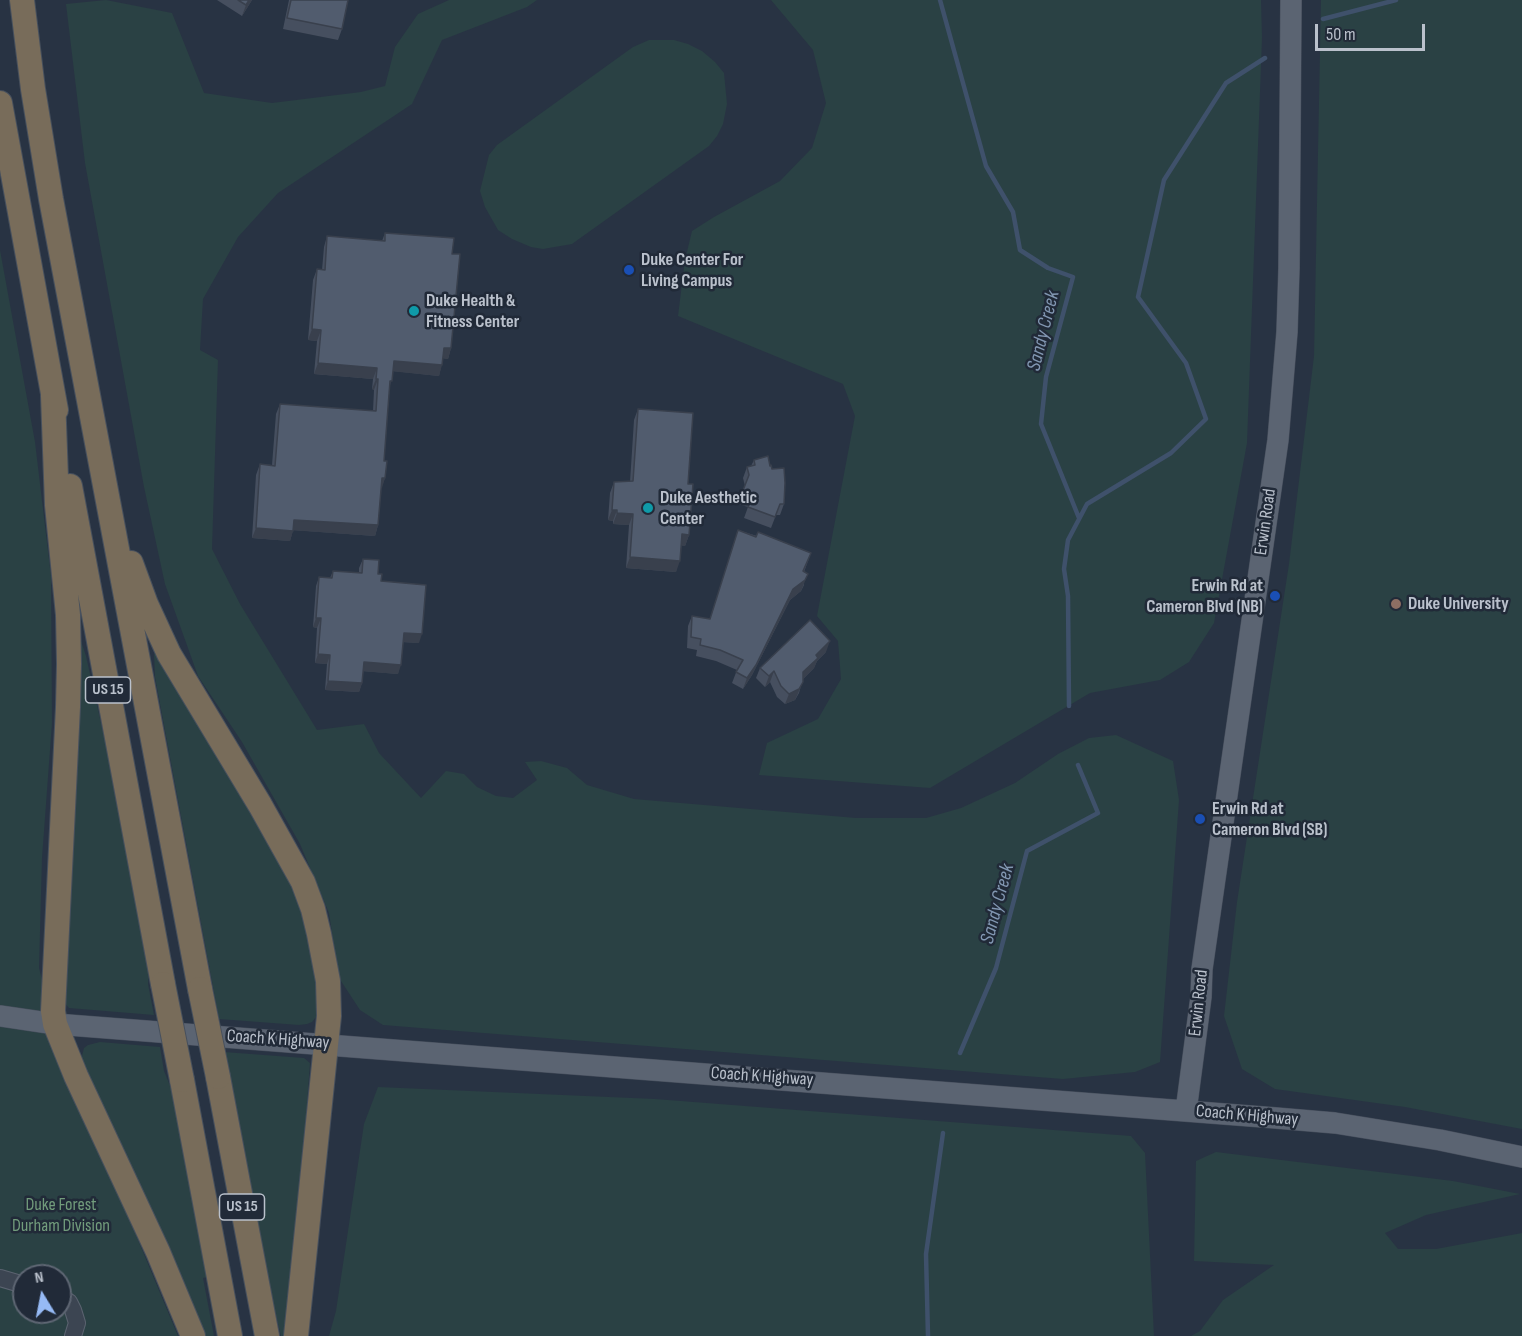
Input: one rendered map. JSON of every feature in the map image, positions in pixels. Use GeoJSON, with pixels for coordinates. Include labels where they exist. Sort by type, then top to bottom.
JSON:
{"type":"FeatureCollection","features":[{"type":"Feature","properties":{"kind":"highway","name":"US 15"},"geometry":{"type":"LineString","coordinates":[[22,0],[33,89],[51,198],[267,1336]]}},
{"type":"Feature","properties":{"kind":"highway","name":"US 15"},"geometry":{"type":"LineString","coordinates":[[0,103],[230,1336]]}},
{"type":"Feature","properties":{"kind":"highway"},"geometry":{"type":"LineString","coordinates":[[53,396],[57,505],[68,615],[69,664],[53,1011],[55,1024],[76,1076],[158,1252],[193,1336]]}},
{"type":"Feature","properties":{"kind":"highway"},"geometry":{"type":"LineString","coordinates":[[105,487],[146,604],[169,654],[260,805],[303,882],[313,909],[327,972],[329,1016],[296,1336]]}},
{"type":"Feature","properties":{"kind":"main road","name":"Erwin Road"},"geometry":{"type":"LineString","coordinates":[[1186,1111],[1201,997],[1202,969],[1278,440],[1290,268],[1291,0]]}},
{"type":"Feature","properties":{"kind":"main road","name":"Coach K Highway"},"geometry":{"type":"LineString","coordinates":[[0,1016],[55,1024],[1335,1123],[1440,1140],[1522,1157]]}},
{"type":"Feature","properties":{"kind":"street"},"geometry":{"type":"LineString","coordinates":[[72,1308],[76,1323],[73,1336]]}},
{"type":"Feature","properties":{"kind":"green space"},"geometry":{"type":"Polygon","coordinates":[[[106,0],[172,13],[204,93],[272,103],[361,92],[385,86],[395,47],[418,14],[449,0],[537,0],[527,7],[442,40],[412,104],[278,193],[238,237],[203,299],[200,350],[218,360],[212,549],[240,604],[317,730],[364,724],[379,753],[421,798],[446,771],[464,774],[477,787],[496,796],[513,798],[537,780],[525,762],[541,761],[567,768],[587,785],[634,799],[856,818],[926,818],[961,808],[1015,783],[1058,754],[1089,738],[1116,735],[1173,761],[1179,800],[1160,1062],[1135,1072],[1063,1079],[383,1025],[360,1010],[339,978],[329,913],[300,844],[242,742],[198,676],[165,584],[144,487],[85,163],[66,4],[106,0]]]}},
{"type":"Feature","properties":{"kind":"green space"},"geometry":{"type":"Polygon","coordinates":[[[771,0],[1261,0],[1262,38],[1247,443],[1214,623],[1189,662],[1160,680],[1090,693],[930,788],[759,775],[767,743],[818,719],[841,679],[838,641],[817,616],[855,416],[843,384],[678,316],[685,260],[692,231],[780,181],[812,148],[826,103],[813,50],[771,0]]]}},
{"type":"Feature","properties":{"kind":"green space","name":"Duke University"},"geometry":{"type":"Polygon","coordinates":[[[1321,0],[1522,0],[1522,1129],[1405,1107],[1275,1089],[1242,1069],[1224,1016],[1237,902],[1289,564],[1314,356],[1321,0]]]}},
{"type":"Feature","properties":{"kind":"green space"},"geometry":{"type":"Polygon","coordinates":[[[649,40],[674,40],[688,44],[702,51],[724,73],[727,104],[723,124],[717,136],[709,146],[572,244],[543,249],[531,247],[498,230],[485,207],[480,191],[489,155],[497,145],[633,47],[649,40]]]}},
{"type":"Feature","properties":{"kind":"green space","name":"Duke Forest Durham Division"},"geometry":{"type":"Polygon","coordinates":[[[0,250],[35,442],[51,576],[52,723],[42,858],[39,968],[62,1057],[178,1336],[0,1336],[0,250]]]}},
{"type":"Feature","properties":{"kind":"green space"},"geometry":{"type":"Polygon","coordinates":[[[78,632],[86,656],[117,794],[149,971],[148,984],[154,1015],[69,1008],[63,1001],[78,632]]]}},
{"type":"Feature","properties":{"kind":"green space"},"geometry":{"type":"Polygon","coordinates":[[[161,652],[285,858],[313,933],[320,1012],[312,1022],[299,1025],[219,1019],[155,677],[154,654],[161,652]]]}},
{"type":"Feature","properties":{"kind":"green space"},"geometry":{"type":"Polygon","coordinates":[[[100,1042],[160,1047],[164,1071],[173,1093],[207,1277],[203,1278],[214,1336],[202,1336],[81,1060],[84,1048],[100,1042]]]}},
{"type":"Feature","properties":{"kind":"green space"},"geometry":{"type":"Polygon","coordinates":[[[224,1052],[304,1058],[310,1063],[290,1336],[281,1336],[264,1267],[224,1052]]]}},
{"type":"Feature","properties":{"kind":"green space"},"geometry":{"type":"Polygon","coordinates":[[[378,1087],[655,1099],[1131,1136],[1145,1153],[1154,1336],[329,1336],[336,1311],[364,1124],[378,1087]]]}},
{"type":"Feature","properties":{"kind":"green space"},"geometry":{"type":"Polygon","coordinates":[[[1216,1152],[1453,1181],[1520,1194],[1426,1215],[1385,1233],[1398,1249],[1436,1249],[1522,1233],[1522,1336],[1191,1336],[1200,1331],[1223,1300],[1274,1265],[1194,1261],[1196,1161],[1216,1152]]]}},
{"type":"Feature","properties":{"kind":"building"},"geometry":{"type":"Polygon","coordinates":[[[238,0],[249,0],[246,5],[238,0]]]}},
{"type":"Feature","properties":{"kind":"building"},"geometry":{"type":"Polygon","coordinates":[[[291,0],[348,0],[342,29],[287,18],[291,0]]]}},
{"type":"Feature","properties":{"kind":"building"},"geometry":{"type":"Polygon","coordinates":[[[385,233],[454,238],[452,254],[460,254],[451,348],[444,348],[442,365],[394,361],[392,381],[390,381],[384,461],[387,461],[385,478],[382,478],[378,525],[294,520],[293,531],[256,528],[260,464],[275,466],[280,404],[376,411],[377,368],[318,363],[321,330],[312,329],[317,269],[325,270],[327,236],[385,241],[385,233]]]}},
{"type":"Feature","properties":{"kind":"building","name":"Duke Aesthetic Center"},"geometry":{"type":"Polygon","coordinates":[[[638,409],[693,413],[688,484],[693,484],[689,535],[682,534],[680,561],[630,557],[633,514],[617,513],[617,510],[612,510],[614,482],[633,481],[638,409]]]}},
{"type":"Feature","properties":{"kind":"building"},"geometry":{"type":"Polygon","coordinates":[[[768,456],[772,469],[784,468],[784,504],[780,504],[775,517],[748,507],[752,497],[742,493],[749,475],[747,467],[755,465],[754,460],[768,456]]]}},
{"type":"Feature","properties":{"kind":"building"},"geometry":{"type":"Polygon","coordinates":[[[738,530],[756,537],[758,532],[811,553],[803,571],[808,574],[805,580],[793,589],[756,665],[747,678],[736,672],[743,660],[720,650],[700,645],[701,639],[691,637],[692,616],[710,619],[738,530]]]}},
{"type":"Feature","properties":{"kind":"building"},"geometry":{"type":"Polygon","coordinates":[[[363,559],[379,560],[378,574],[382,574],[381,581],[426,585],[422,634],[404,633],[401,665],[364,662],[362,683],[328,681],[330,655],[318,654],[321,618],[316,618],[319,577],[332,578],[333,571],[362,573],[363,559]]]}},
{"type":"Feature","properties":{"kind":"building"},"geometry":{"type":"Polygon","coordinates":[[[810,620],[830,641],[816,655],[818,658],[803,672],[803,682],[799,689],[789,694],[781,686],[774,671],[769,676],[760,668],[810,620]]]}},
{"type":"Feature","properties":{"kind":"waterway","name":"Sandy Creek"},"geometry":{"type":"LineString","coordinates":[[940,0],[986,166],[1013,212],[1020,250],[1048,268],[1073,277],[1046,377],[1041,424],[1079,518]]}},
{"type":"Feature","properties":{"kind":"waterway"},"geometry":{"type":"LineString","coordinates":[[1323,19],[1396,0]]}},
{"type":"Feature","properties":{"kind":"waterway"},"geometry":{"type":"LineString","coordinates":[[1069,706],[1068,596],[1064,569],[1068,540],[1087,504],[1171,453],[1206,419],[1186,363],[1138,297],[1164,180],[1226,83],[1265,58]]}},
{"type":"Feature","properties":{"kind":"waterway","name":"Sandy Creek"},"geometry":{"type":"LineString","coordinates":[[960,1053],[996,968],[1027,851],[1098,813],[1078,765]]}},
{"type":"Feature","properties":{"kind":"waterway","name":"Sandy Creek"},"geometry":{"type":"LineString","coordinates":[[928,1336],[926,1254],[943,1133]]}},
{"type":"Feature","properties":{"kind":"place","name":"Duke Center For Living Campus"},"geometry":{"type":"Point","coordinates":[629,270]}},
{"type":"Feature","properties":{"kind":"place","name":"Duke Health & Fitness Center"},"geometry":{"type":"Point","coordinates":[414,311]}},
{"type":"Feature","properties":{"kind":"place","name":"Duke Aesthetic Center"},"geometry":{"type":"Point","coordinates":[648,508]}},
{"type":"Feature","properties":{"kind":"place","name":"Erwin Rd at Cameron Blvd (NB)"},"geometry":{"type":"Point","coordinates":[1275,596]}},
{"type":"Feature","properties":{"kind":"place","name":"Duke University"},"geometry":{"type":"Point","coordinates":[1396,604]}},
{"type":"Feature","properties":{"kind":"place","name":"Erwin Rd at Cameron Blvd (SB)"},"geometry":{"type":"Point","coordinates":[1200,819]}}]}
